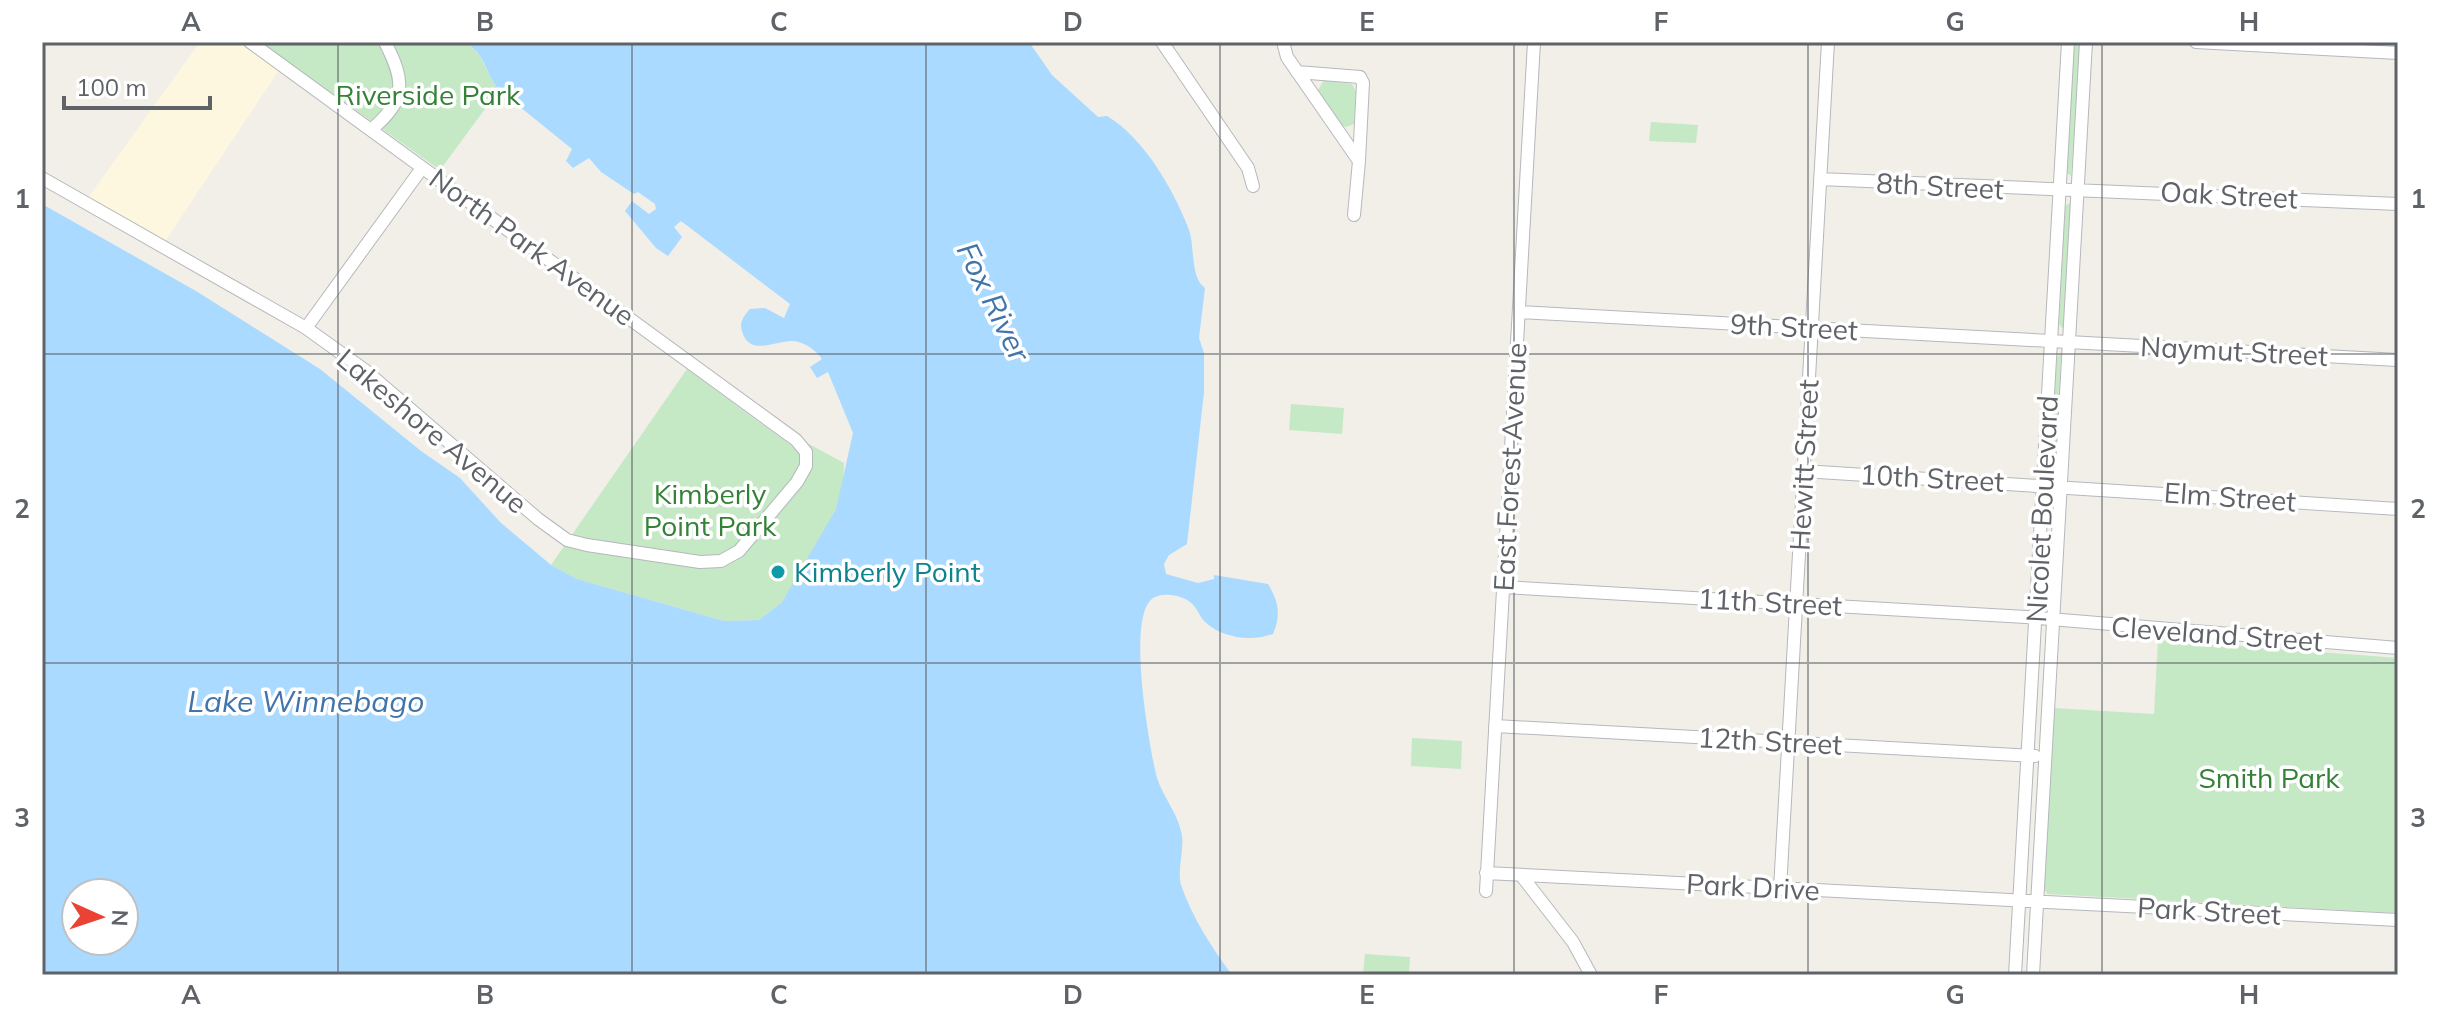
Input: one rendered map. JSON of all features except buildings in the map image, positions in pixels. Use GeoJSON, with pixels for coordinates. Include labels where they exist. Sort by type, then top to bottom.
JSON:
{"type":"FeatureCollection","features":[{"type":"Feature","properties":{"kind":"street","name":"North Park Avenue"},"geometry":{"type":"LineString","coordinates":[[250,42],[769,419],[796,440],[807,458]]}},
{"type":"Feature","properties":{"kind":"street"},"geometry":{"type":"LineString","coordinates":[[371,130],[397,106],[401,91],[385,42]]}},
{"type":"Feature","properties":{"kind":"street"},"geometry":{"type":"LineString","coordinates":[[1162,42],[1248,168],[1253,186]]}},
{"type":"Feature","properties":{"kind":"street"},"geometry":{"type":"LineString","coordinates":[[1283,42],[1287,57],[1359,161]]}},
{"type":"Feature","properties":{"kind":"street","name":"East Forest Avenue"},"geometry":{"type":"LineString","coordinates":[[1486,891],[1534,42]]}},
{"type":"Feature","properties":{"kind":"street","name":"Hewitt Street"},"geometry":{"type":"LineString","coordinates":[[1780,889],[1828,42]]}},
{"type":"Feature","properties":{"kind":"street","name":"Nicolet Boulevard"},"geometry":{"type":"LineString","coordinates":[[2015,975],[2068,42]]}},
{"type":"Feature","properties":{"kind":"street","name":"Nicolet Boulevard"},"geometry":{"type":"LineString","coordinates":[[2033,975],[2086,42]]}},
{"type":"Feature","properties":{"kind":"street"},"geometry":{"type":"LineString","coordinates":[[2196,42],[2398,53]]}},
{"type":"Feature","properties":{"kind":"street"},"geometry":{"type":"LineString","coordinates":[[1297,72],[1360,77],[1363,83],[1354,215]]}},
{"type":"Feature","properties":{"kind":"street"},"geometry":{"type":"LineString","coordinates":[[306,328],[422,168]]}},
{"type":"Feature","properties":{"kind":"street","name":"Lakeshore Avenue"},"geometry":{"type":"LineString","coordinates":[[42,178],[306,328],[366,371],[556,533],[587,545],[690,562],[721,561],[739,551],[755,535],[797,482],[807,458]]}},
{"type":"Feature","properties":{"kind":"street","name":"8th Street"},"geometry":{"type":"LineString","coordinates":[[1820,179],[2060,191]]}},
{"type":"Feature","properties":{"kind":"street","name":"Oak Street"},"geometry":{"type":"LineString","coordinates":[[2060,191],[2398,204]]}},
{"type":"Feature","properties":{"kind":"street","name":"9th Street"},"geometry":{"type":"LineString","coordinates":[[1519,312],[2070,342]]}},
{"type":"Feature","properties":{"kind":"street","name":"Naymut Street"},"geometry":{"type":"LineString","coordinates":[[2070,342],[2398,360]]}},
{"type":"Feature","properties":{"kind":"street","name":"10th Street"},"geometry":{"type":"LineString","coordinates":[[1803,471],[2061,486]]}},
{"type":"Feature","properties":{"kind":"street","name":"Elm Street"},"geometry":{"type":"LineString","coordinates":[[2061,486],[2398,509]]}},
{"type":"Feature","properties":{"kind":"street","name":"11th Street"},"geometry":{"type":"LineString","coordinates":[[1503,587],[2037,618]]}},
{"type":"Feature","properties":{"kind":"street","name":"Cleveland Street"},"geometry":{"type":"LineString","coordinates":[[2037,618],[2398,648]]}},
{"type":"Feature","properties":{"kind":"street","name":"12th Street"},"geometry":{"type":"LineString","coordinates":[[1495,726],[2046,757]]}},
{"type":"Feature","properties":{"kind":"street","name":"Park Drive"},"geometry":{"type":"LineString","coordinates":[[1486,873],[2019,901]]}},
{"type":"Feature","properties":{"kind":"street"},"geometry":{"type":"LineString","coordinates":[[1521,875],[1573,942],[1591,975]]}},
{"type":"Feature","properties":{"kind":"street","name":"Park Street"},"geometry":{"type":"LineString","coordinates":[[2019,901],[2398,920]]}},
{"type":"Feature","properties":{"kind":"shaded area"},"geometry":{"type":"Polygon","coordinates":[[[200,42],[240,42],[279,70],[164,243],[87,199],[200,42]]]}},
{"type":"Feature","properties":{"kind":"green space","name":"Riverside Park"},"geometry":{"type":"Polygon","coordinates":[[[260,42],[465,42],[478,54],[499,90],[440,170],[260,42]]]}},
{"type":"Feature","properties":{"kind":"green space"},"geometry":{"type":"Polygon","coordinates":[[[2077,45],[2080,47],[2071,176],[2067,173],[2073,48],[2077,45]]]}},
{"type":"Feature","properties":{"kind":"green space"},"geometry":{"type":"Polygon","coordinates":[[[1324,80],[1352,84],[1356,92],[1354,124],[1346,127],[1339,124],[1317,92],[1324,80]]]}},
{"type":"Feature","properties":{"kind":"green space"},"geometry":{"type":"Polygon","coordinates":[[[1651,122],[1698,125],[1696,143],[1649,141],[1651,122]]]}},
{"type":"Feature","properties":{"kind":"green space"},"geometry":{"type":"Polygon","coordinates":[[[2073,204],[2065,327],[2062,328],[2059,324],[2065,206],[2073,204]]]}},
{"type":"Feature","properties":{"kind":"green space"},"geometry":{"type":"Polygon","coordinates":[[[2061,354],[2056,474],[2053,474],[2050,471],[2057,357],[2061,354]]]}},
{"type":"Feature","properties":{"kind":"green space","name":"Kimberly Point Park"},"geometry":{"type":"Polygon","coordinates":[[[687,369],[797,450],[809,444],[844,463],[843,484],[836,509],[817,545],[782,602],[759,620],[724,621],[577,579],[551,565],[687,369]]]}},
{"type":"Feature","properties":{"kind":"green space"},"geometry":{"type":"Polygon","coordinates":[[[1291,404],[1344,408],[1342,434],[1289,430],[1291,404]]]}},
{"type":"Feature","properties":{"kind":"green space","name":"Smith Park"},"geometry":{"type":"Polygon","coordinates":[[[2158,640],[2398,658],[2398,913],[2047,894],[2044,888],[2054,708],[2154,714],[2158,640]]]}},
{"type":"Feature","properties":{"kind":"green space"},"geometry":{"type":"Polygon","coordinates":[[[1412,738],[1462,741],[1461,769],[1411,766],[1412,738]]]}},
{"type":"Feature","properties":{"kind":"green space"},"geometry":{"type":"Polygon","coordinates":[[[1365,954],[1410,957],[1409,975],[1363,975],[1365,954]]]}},
{"type":"Feature","properties":{"kind":"water"},"geometry":{"type":"Polygon","coordinates":[[[465,42],[1029,42],[1052,75],[1098,117],[1107,116],[1121,126],[1145,151],[1183,215],[1191,237],[1197,277],[1205,288],[1199,338],[1204,353],[1204,392],[1187,544],[1169,555],[1164,564],[1166,574],[1198,583],[1214,579],[1214,575],[1268,584],[1278,609],[1273,634],[1255,638],[1237,637],[1211,627],[1186,600],[1165,595],[1155,597],[1146,607],[1142,626],[1140,651],[1149,736],[1158,782],[1182,836],[1181,885],[1203,932],[1232,975],[42,975],[42,204],[196,291],[320,369],[421,451],[460,478],[500,522],[551,565],[577,579],[724,621],[759,620],[782,602],[836,509],[853,433],[828,372],[817,378],[810,367],[822,359],[808,346],[795,341],[763,346],[750,344],[741,328],[750,309],[765,308],[784,318],[790,304],[681,221],[674,227],[682,237],[668,256],[656,248],[625,211],[632,201],[649,214],[656,209],[655,204],[601,172],[589,158],[573,168],[566,161],[572,149],[499,90],[482,60],[465,42]]]}},
{"type":"Feature","properties":{"kind":"place","name":"Kimberly Point"},"geometry":{"type":"Point","coordinates":[778,572]}},
{"type":"Feature","properties":{"kind":"water label","name":"Fox River"},"geometry":{"type":"Point","coordinates":[993,302]}},
{"type":"Feature","properties":{"kind":"water label","name":"Lake Winnebago"},"geometry":{"type":"Point","coordinates":[306,702]}}]}
